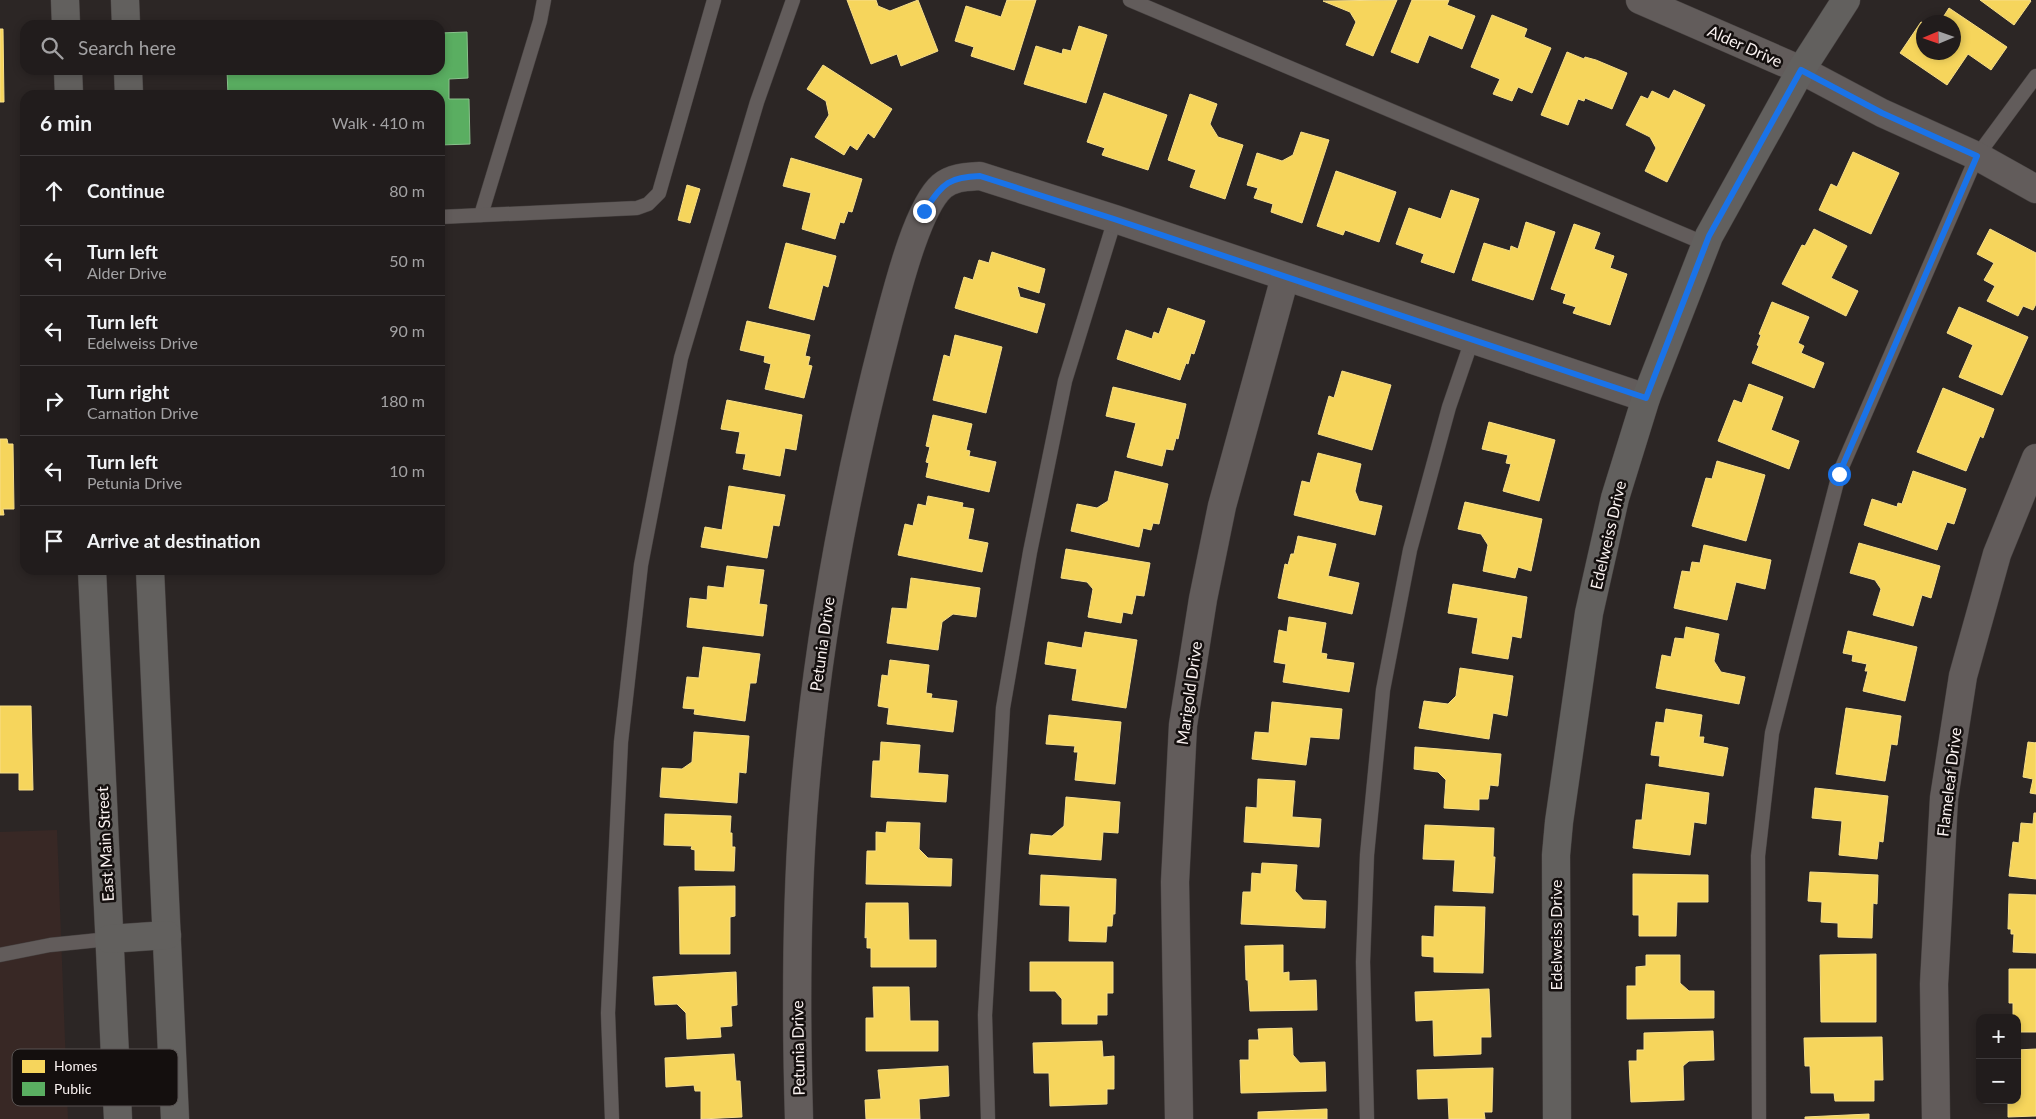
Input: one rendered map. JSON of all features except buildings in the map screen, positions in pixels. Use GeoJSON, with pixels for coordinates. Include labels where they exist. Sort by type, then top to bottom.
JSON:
{"type":"FeatureCollection","features":[{"type":"Feature","properties":{"kind":"main road"},"geometry":{"type":"LineString","coordinates":[[65,0],[66,20]]}},
{"type":"Feature","properties":{"kind":"main road"},"geometry":{"type":"LineString","coordinates":[[125,0],[126,20]]}},
{"type":"Feature","properties":{"kind":"main road","name":"Edelweiss Drive"},"geometry":{"type":"LineString","coordinates":[[1557,1119],[1556,855],[1559,822],[1589,613],[1614,498],[1646,398],[1706,244],[1801,70],[1846,0]]}},
{"type":"Feature","properties":{"kind":"main road"},"geometry":{"type":"LineString","coordinates":[[68,75],[69,90]]}},
{"type":"Feature","properties":{"kind":"main road"},"geometry":{"type":"LineString","coordinates":[[128,75],[129,90]]}},
{"type":"Feature","properties":{"kind":"main road","name":"East Main Street"},"geometry":{"type":"LineString","coordinates":[[92,575],[114,1049]]}},
{"type":"Feature","properties":{"kind":"main road"},"geometry":{"type":"LineString","coordinates":[[150,575],[171,1049]]}},
{"type":"Feature","properties":{"kind":"main road"},"geometry":{"type":"LineString","coordinates":[[109,939],[166,936]]}},
{"type":"Feature","properties":{"kind":"main road","name":"East Main Street"},"geometry":{"type":"LineString","coordinates":[[117,1106],[118,1119]]}},
{"type":"Feature","properties":{"kind":"main road"},"geometry":{"type":"LineString","coordinates":[[173,1106],[174,1119]]}},
{"type":"Feature","properties":{"kind":"street","name":"Alder Drive"},"geometry":{"type":"LineString","coordinates":[[1640,0],[1801,70],[1882,113],[1977,156],[2036,189]]}},
{"type":"Feature","properties":{"kind":"street","name":"Petunia Drive"},"geometry":{"type":"LineString","coordinates":[[799,1119],[797,1035],[798,903],[818,660],[833,569],[884,338],[899,283],[924,211],[942,186],[960,177],[980,176],[1114,219]]}},
{"type":"Feature","properties":{"kind":"street"},"geometry":{"type":"LineString","coordinates":[[1114,219],[1646,398]]}},
{"type":"Feature","properties":{"kind":"street","name":"Marigold Drive"},"geometry":{"type":"LineString","coordinates":[[1179,1119],[1175,882],[1183,725],[1203,599],[1222,506],[1285,277]]}},
{"type":"Feature","properties":{"kind":"street","name":"Flameleaf Drive"},"geometry":{"type":"LineString","coordinates":[[1936,1119],[1934,984],[1944,798],[1963,676],[1997,554],[2036,458]]}},
{"type":"Feature","properties":{"kind":"lane"},"geometry":{"type":"LineString","coordinates":[[481,215],[540,21],[544,0]]}},
{"type":"Feature","properties":{"kind":"lane"},"geometry":{"type":"LineString","coordinates":[[445,217],[637,208],[648,204],[659,193],[714,0]]}},
{"type":"Feature","properties":{"kind":"lane"},"geometry":{"type":"LineString","coordinates":[[612,1119],[608,1013],[621,742],[641,565],[681,358],[757,102],[792,0]]}},
{"type":"Feature","properties":{"kind":"lane"},"geometry":{"type":"LineString","coordinates":[[1130,0],[1706,244]]}},
{"type":"Feature","properties":{"kind":"lane"},"geometry":{"type":"LineString","coordinates":[[1759,1119],[1758,856],[1772,733],[1839,474],[1977,156],[2036,76]]}},
{"type":"Feature","properties":{"kind":"lane"},"geometry":{"type":"LineString","coordinates":[[988,1119],[985,1015],[1003,708],[1030,552],[1065,381],[1114,219]]}},
{"type":"Feature","properties":{"kind":"lane"},"geometry":{"type":"LineString","coordinates":[[1367,1119],[1363,962],[1367,855],[1383,690],[1410,550],[1449,407],[1472,340]]}},
{"type":"Feature","properties":{"kind":"lane"},"geometry":{"type":"LineString","coordinates":[[0,955],[50,945],[109,939]]}},
{"type":"Feature","properties":{"kind":"shaded area"},"geometry":{"type":"Polygon","coordinates":[[[57,830],[65,1049],[12,1049],[12,1106],[68,1106],[68,1119],[0,1119],[0,832],[57,830]]]}},
{"type":"Feature","properties":{"kind":"route"},"geometry":{"type":"LineString","coordinates":[[924,211],[942,186],[960,177],[980,176],[1114,219],[1646,398],[1709,236],[1801,70],[1882,113],[1977,156],[1839,474]]}}]}
